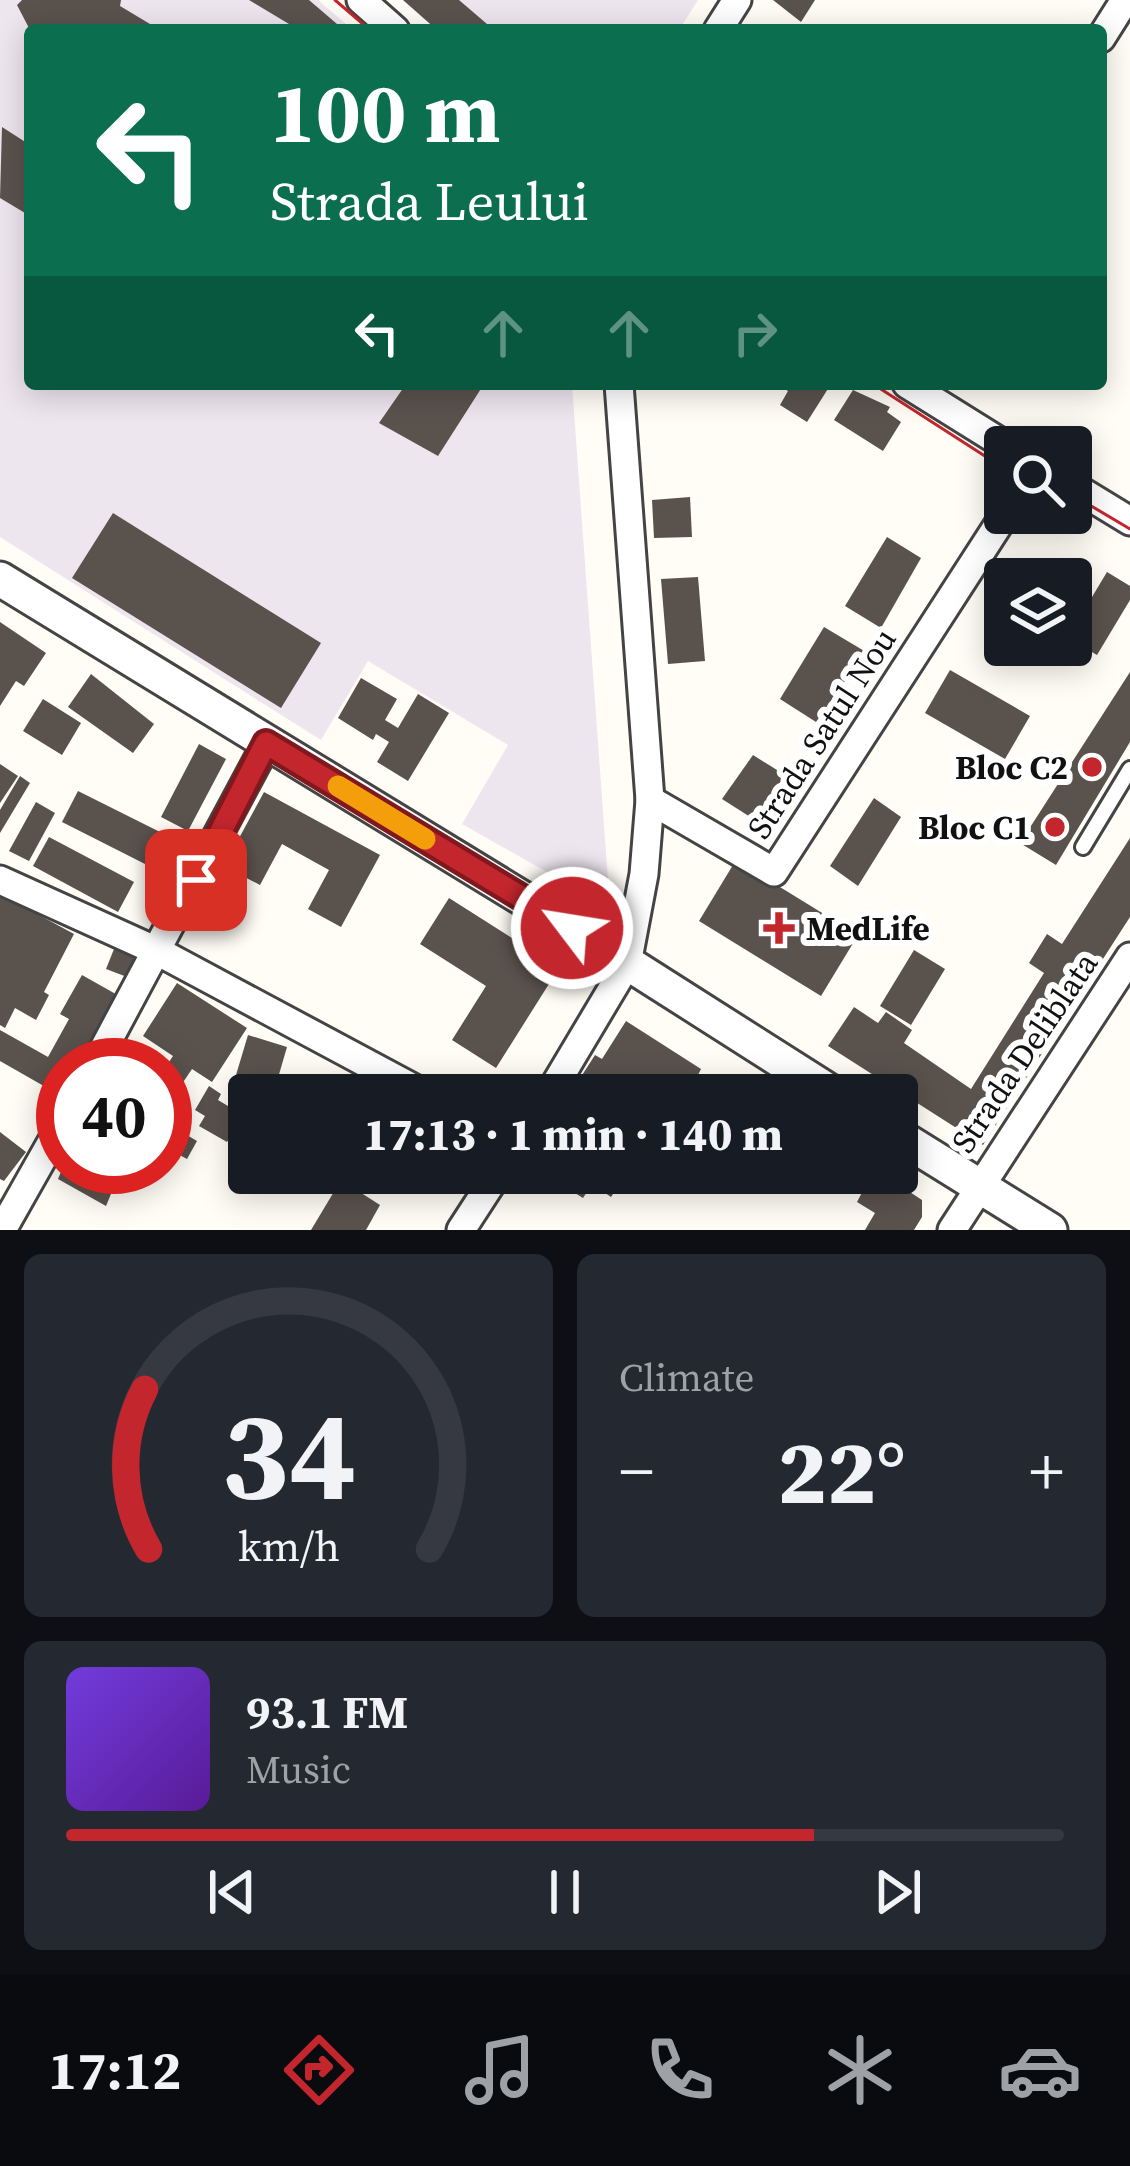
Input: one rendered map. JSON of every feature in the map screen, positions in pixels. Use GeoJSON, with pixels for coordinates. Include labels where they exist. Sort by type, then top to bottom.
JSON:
{"type":"FeatureCollection","features":[{"type":"Feature","properties":{"kind":"street"},"geometry":{"type":"LineString","coordinates":[[361,0],[388,24]]}},
{"type":"Feature","properties":{"kind":"street"},"geometry":{"type":"LineString","coordinates":[[561,1074],[627,964],[644,874],[650,800],[619,390]]}},
{"type":"Feature","properties":{"kind":"street"},"geometry":{"type":"LineString","coordinates":[[917,390],[984,432]]}},
{"type":"Feature","properties":{"kind":"street"},"geometry":{"type":"LineString","coordinates":[[1092,498],[1130,521]]}},
{"type":"Feature","properties":{"kind":"street","name":"Strada Satul Nou"},"geometry":{"type":"LineString","coordinates":[[650,800],[774,872],[992,534]]}},
{"type":"Feature","properties":{"kind":"street"},"geometry":{"type":"LineString","coordinates":[[0,579],[802,1074]]}},
{"type":"Feature","properties":{"kind":"street"},"geometry":{"type":"LineString","coordinates":[[110,1038],[266,743]]}},
{"type":"Feature","properties":{"kind":"street"},"geometry":{"type":"LineString","coordinates":[[0,880],[159,952],[387,1074]]}},
{"type":"Feature","properties":{"kind":"street","name":"Strada Deliblata"},"geometry":{"type":"LineString","coordinates":[[952,1230],[1130,957]]}},
{"type":"Feature","properties":{"kind":"street"},"geometry":{"type":"LineString","coordinates":[[918,1148],[1050,1230]]}},
{"type":"Feature","properties":{"kind":"street"},"geometry":{"type":"LineString","coordinates":[[2,1230],[36,1170]]}},
{"type":"Feature","properties":{"kind":"street"},"geometry":{"type":"LineString","coordinates":[[461,1230],[484,1194]]}},
{"type":"Feature","properties":{"kind":"lane"},"geometry":{"type":"LineString","coordinates":[[1083,847],[1130,769]]}},
{"type":"Feature","properties":{"kind":"shaded area"},"geometry":{"type":"Polygon","coordinates":[[[0,0],[318,0],[346,24],[24,24],[24,390],[572,390],[610,908],[462,824],[508,745],[368,661],[321,740],[0,537],[0,0]]]}},
{"type":"Feature","properties":{"kind":"shaded area"},"geometry":{"type":"Polygon","coordinates":[[[403,0],[698,0],[683,24],[430,24],[403,0]]]}},
{"type":"Feature","properties":{"kind":"building"},"geometry":{"type":"Polygon","coordinates":[[[22,0],[121,0],[120,6],[150,24],[27,24],[17,5],[22,0]]]}},
{"type":"Feature","properties":{"kind":"building"},"geometry":{"type":"Polygon","coordinates":[[[249,0],[309,0],[337,24],[289,24],[249,0]]]}},
{"type":"Feature","properties":{"kind":"building"},"geometry":{"type":"Polygon","coordinates":[[[403,0],[459,0],[487,24],[430,24],[403,0]]]}},
{"type":"Feature","properties":{"kind":"building"},"geometry":{"type":"Polygon","coordinates":[[[773,0],[815,0],[801,22],[773,0]]]}},
{"type":"Feature","properties":{"kind":"building"},"geometry":{"type":"Polygon","coordinates":[[[2,127],[24,141],[24,212],[0,198],[2,127]]]}},
{"type":"Feature","properties":{"kind":"building"},"geometry":{"type":"Polygon","coordinates":[[[402,390],[480,390],[438,456],[379,423],[402,390]]]}},
{"type":"Feature","properties":{"kind":"building"},"geometry":{"type":"Polygon","coordinates":[[[827,390],[807,422],[780,405],[788,391],[827,390]]]}},
{"type":"Feature","properties":{"kind":"building"},"geometry":{"type":"Polygon","coordinates":[[[853,390],[890,407],[887,412],[901,422],[883,451],[834,420],[853,390]]]}},
{"type":"Feature","properties":{"kind":"building"},"geometry":{"type":"Polygon","coordinates":[[[690,497],[692,537],[654,538],[652,500],[690,497]]]}},
{"type":"Feature","properties":{"kind":"building"},"geometry":{"type":"Polygon","coordinates":[[[113,513],[321,643],[281,708],[72,578],[113,513]]]}},
{"type":"Feature","properties":{"kind":"building"},"geometry":{"type":"Polygon","coordinates":[[[887,537],[921,558],[881,628],[845,606],[887,537]]]}},
{"type":"Feature","properties":{"kind":"building"},"geometry":{"type":"Polygon","coordinates":[[[1107,572],[1130,586],[1130,600],[1097,655],[1092,652],[1092,597],[1107,572]]]}},
{"type":"Feature","properties":{"kind":"building"},"geometry":{"type":"Polygon","coordinates":[[[698,577],[705,661],[668,664],[661,579],[698,577]]]}},
{"type":"Feature","properties":{"kind":"building"},"geometry":{"type":"Polygon","coordinates":[[[0,622],[46,653],[24,686],[16,681],[0,706],[0,622]]]}},
{"type":"Feature","properties":{"kind":"building"},"geometry":{"type":"Polygon","coordinates":[[[824,627],[866,652],[816,722],[780,699],[824,627]]]}},
{"type":"Feature","properties":{"kind":"building"},"geometry":{"type":"Polygon","coordinates":[[[950,670],[1030,716],[1005,759],[925,713],[950,670]]]}},
{"type":"Feature","properties":{"kind":"building"},"geometry":{"type":"Polygon","coordinates":[[[1130,672],[1130,742],[1056,865],[1020,843],[1130,672]]]}},
{"type":"Feature","properties":{"kind":"building"},"geometry":{"type":"Polygon","coordinates":[[[91,674],[154,724],[133,753],[68,707],[91,674]]]}},
{"type":"Feature","properties":{"kind":"building"},"geometry":{"type":"Polygon","coordinates":[[[361,678],[397,699],[385,720],[398,728],[418,694],[449,713],[408,781],[377,762],[389,742],[376,734],[373,740],[338,718],[361,678]]]}},
{"type":"Feature","properties":{"kind":"building"},"geometry":{"type":"Polygon","coordinates":[[[43,699],[81,723],[62,755],[23,731],[43,699]]]}},
{"type":"Feature","properties":{"kind":"building"},"geometry":{"type":"Polygon","coordinates":[[[199,744],[226,759],[188,831],[161,817],[199,744]]]}},
{"type":"Feature","properties":{"kind":"building"},"geometry":{"type":"Polygon","coordinates":[[[753,755],[785,775],[755,820],[722,799],[753,755]]]}},
{"type":"Feature","properties":{"kind":"building"},"geometry":{"type":"Polygon","coordinates":[[[0,764],[18,776],[0,803],[0,764]]]}},
{"type":"Feature","properties":{"kind":"building"},"geometry":{"type":"Polygon","coordinates":[[[20,776],[30,783],[0,833],[0,810],[20,776]]]}},
{"type":"Feature","properties":{"kind":"building"},"geometry":{"type":"Polygon","coordinates":[[[78,791],[160,832],[145,864],[62,822],[78,791]]]}},
{"type":"Feature","properties":{"kind":"building"},"geometry":{"type":"Polygon","coordinates":[[[264,792],[380,855],[341,927],[308,909],[329,870],[282,844],[260,885],[224,866],[264,792]]]}},
{"type":"Feature","properties":{"kind":"building"},"geometry":{"type":"Polygon","coordinates":[[[874,798],[901,817],[858,886],[830,866],[874,798]]]}},
{"type":"Feature","properties":{"kind":"building"},"geometry":{"type":"Polygon","coordinates":[[[36,802],[55,813],[29,861],[9,851],[36,802]]]}},
{"type":"Feature","properties":{"kind":"building"},"geometry":{"type":"Polygon","coordinates":[[[49,837],[134,882],[118,912],[33,866],[49,837]]]}},
{"type":"Feature","properties":{"kind":"building"},"geometry":{"type":"Polygon","coordinates":[[[1130,838],[1130,917],[983,1145],[918,1103],[918,1074],[872,1074],[828,1046],[854,1007],[878,1023],[886,1012],[912,1030],[904,1043],[971,1089],[1044,973],[1029,963],[1047,934],[1062,944],[1130,838]]]}},
{"type":"Feature","properties":{"kind":"building","name":"MedLife"},"geometry":{"type":"Polygon","coordinates":[[[736,860],[858,935],[821,996],[699,921],[736,860]]]}},
{"type":"Feature","properties":{"kind":"building"},"geometry":{"type":"Polygon","coordinates":[[[4,887],[43,907],[39,915],[74,934],[44,992],[49,995],[36,1020],[15,1008],[5,1028],[0,1025],[0,895],[4,887]]]}},
{"type":"Feature","properties":{"kind":"building"},"geometry":{"type":"Polygon","coordinates":[[[449,898],[559,968],[496,1068],[452,1040],[486,986],[420,944],[449,898]]]}},
{"type":"Feature","properties":{"kind":"building"},"geometry":{"type":"Polygon","coordinates":[[[116,944],[136,952],[127,977],[106,969],[116,944]]]}},
{"type":"Feature","properties":{"kind":"building"},"geometry":{"type":"Polygon","coordinates":[[[914,950],[945,969],[911,1025],[880,1006],[914,950]]]}},
{"type":"Feature","properties":{"kind":"building"},"geometry":{"type":"Polygon","coordinates":[[[82,975],[121,997],[98,1038],[58,1038],[69,1019],[60,1014],[82,975]]]}},
{"type":"Feature","properties":{"kind":"building"},"geometry":{"type":"Polygon","coordinates":[[[177,983],[247,1028],[212,1082],[192,1069],[192,1038],[143,1036],[177,983]]]}},
{"type":"Feature","properties":{"kind":"building"},"geometry":{"type":"Polygon","coordinates":[[[626,1021],[701,1069],[698,1074],[583,1074],[595,1055],[602,1059],[626,1021]]]}},
{"type":"Feature","properties":{"kind":"building"},"geometry":{"type":"Polygon","coordinates":[[[0,1030],[36,1050],[36,1082],[0,1061],[0,1030]]]}},
{"type":"Feature","properties":{"kind":"building"},"geometry":{"type":"Polygon","coordinates":[[[248,1035],[287,1047],[279,1074],[236,1074],[248,1035]]]}},
{"type":"Feature","properties":{"kind":"building"},"geometry":{"type":"Polygon","coordinates":[[[209,1086],[221,1094],[218,1100],[228,1106],[227,1142],[199,1126],[205,1116],[195,1110],[209,1086]]]}},
{"type":"Feature","properties":{"kind":"building"},"geometry":{"type":"Polygon","coordinates":[[[0,1132],[26,1152],[4,1181],[0,1179],[0,1132]]]}},
{"type":"Feature","properties":{"kind":"building"},"geometry":{"type":"Polygon","coordinates":[[[85,1194],[111,1194],[106,1206],[85,1194]]]}},
{"type":"Feature","properties":{"kind":"building"},"geometry":{"type":"Polygon","coordinates":[[[333,1194],[363,1194],[380,1205],[366,1230],[311,1230],[333,1194]]]}},
{"type":"Feature","properties":{"kind":"building"},"geometry":{"type":"Polygon","coordinates":[[[861,1194],[913,1194],[922,1200],[922,1217],[914,1230],[865,1230],[875,1213],[857,1202],[861,1194]]]}},
{"type":"Feature","properties":{"kind":"tram line"},"geometry":{"type":"LineString","coordinates":[[335,0],[363,24]]}},
{"type":"Feature","properties":{"kind":"tram line"},"geometry":{"type":"LineString","coordinates":[[882,390],[984,455]]}},
{"type":"Feature","properties":{"kind":"tram line"},"geometry":{"type":"LineString","coordinates":[[1092,506],[1130,529]]}},
{"type":"Feature","properties":{"kind":"slow traffic"},"geometry":{"type":"LineString","coordinates":[[338,786],[425,839]]}},
{"type":"Feature","properties":{"kind":"place","name":"Bloc C2"},"geometry":{"type":"Point","coordinates":[1092,767]}},
{"type":"Feature","properties":{"kind":"place","name":"Bloc C1"},"geometry":{"type":"Point","coordinates":[1055,827]}},
{"type":"Feature","properties":{"kind":"place","name":"MedLife"},"geometry":{"type":"Point","coordinates":[779,928]}},
{"type":"Feature","properties":{"kind":"route"},"geometry":{"type":"LineString","coordinates":[[196,880],[266,743],[572,928]]}}]}
